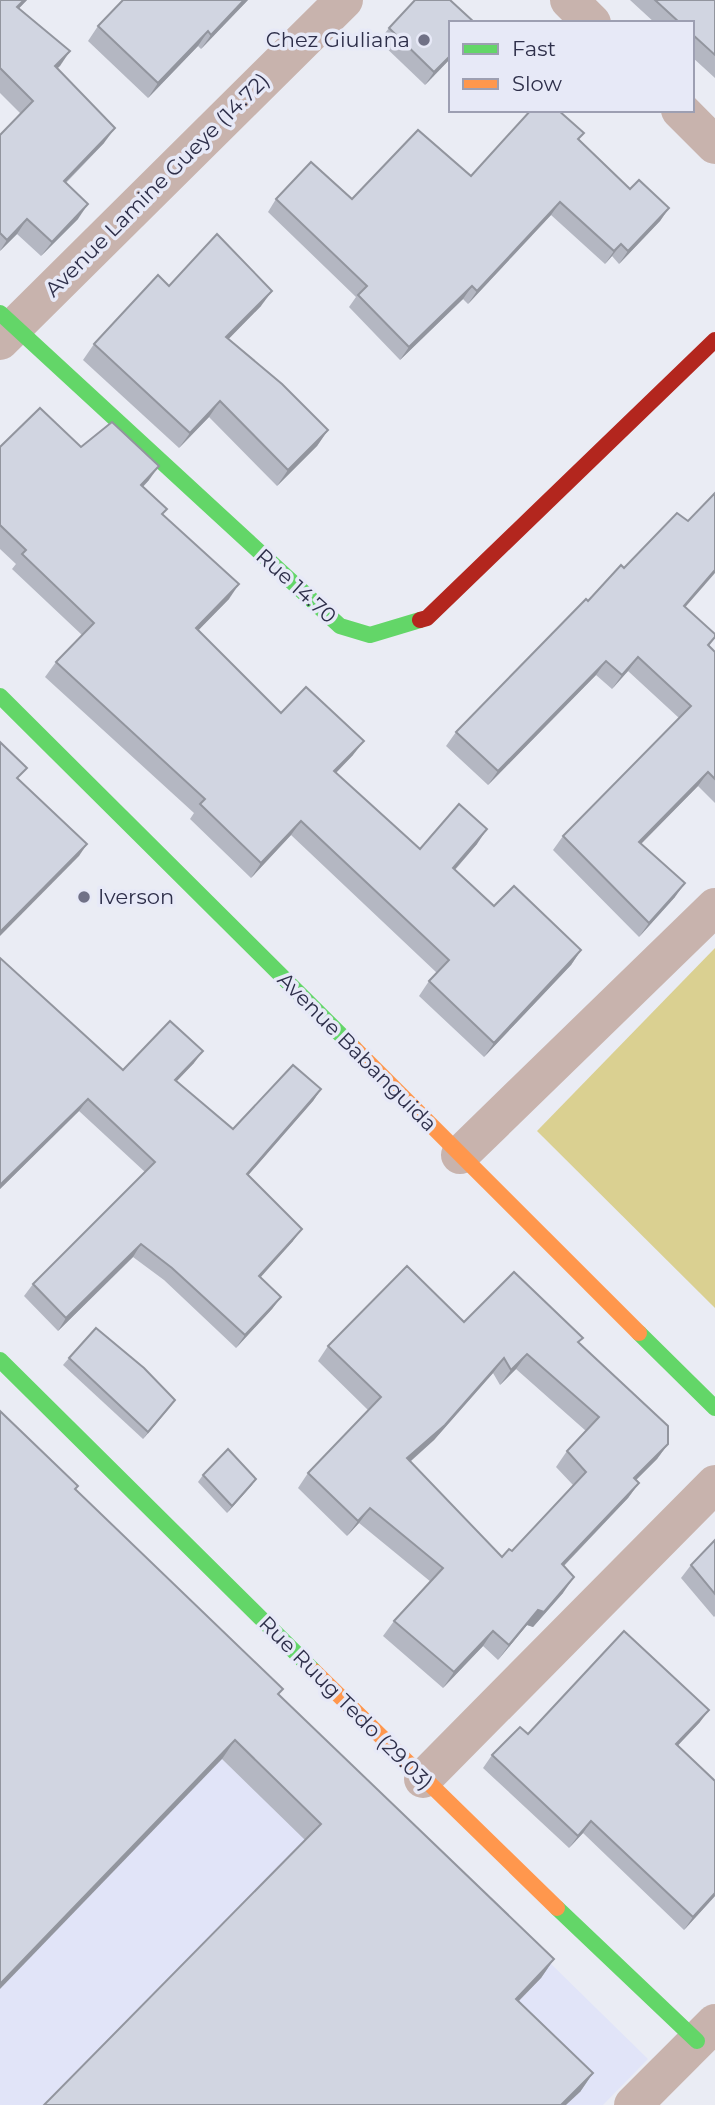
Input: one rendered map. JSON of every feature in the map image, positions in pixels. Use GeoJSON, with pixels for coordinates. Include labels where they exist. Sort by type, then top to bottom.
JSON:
{"type":"FeatureCollection","features":[{"type":"Feature","properties":{"kind":"street","name":"Avenue Lamine Gueye (14.72)"},"geometry":{"type":"LineString","coordinates":[[4,327],[344,0]]}},
{"type":"Feature","properties":{"kind":"street"},"geometry":{"type":"LineString","coordinates":[[569,0],[590,21]]}},
{"type":"Feature","properties":{"kind":"street"},"geometry":{"type":"LineString","coordinates":[[682,112],[715,145]]}},
{"type":"Feature","properties":{"kind":"street","name":"Rue 14.70"},"geometry":{"type":"LineString","coordinates":[[4,327],[340,626],[370,635],[427,618],[715,340]]}},
{"type":"Feature","properties":{"kind":"street","name":"Avenue Babanguida"},"geometry":{"type":"LineString","coordinates":[[0,696],[715,1408]]}},
{"type":"Feature","properties":{"kind":"street"},"geometry":{"type":"LineString","coordinates":[[460,1155],[715,907]]}},
{"type":"Feature","properties":{"kind":"street","name":"Rue Ruug Tedo (29.03)"},"geometry":{"type":"LineString","coordinates":[[0,1360],[423,1779],[706,2032]]}},
{"type":"Feature","properties":{"kind":"street"},"geometry":{"type":"LineString","coordinates":[[423,1779],[715,1484]]}},
{"type":"Feature","properties":{"kind":"street"},"geometry":{"type":"LineString","coordinates":[[633,2105],[706,2032]]}},
{"type":"Feature","properties":{"kind":"shaded area"},"geometry":{"type":"Polygon","coordinates":[[[715,948],[715,1308],[537,1131],[715,948]]]}},
{"type":"Feature","properties":{"kind":"shaded area"},"geometry":{"type":"Polygon","coordinates":[[[0,1424],[648,2059],[603,2105],[0,2105],[0,1424]]]}},
{"type":"Feature","properties":{"kind":"building"},"geometry":{"type":"Polygon","coordinates":[[[0,0],[24,0],[17,7],[70,51],[55,66],[115,128],[64,181],[88,204],[52,242],[27,219],[7,240],[0,233],[0,135],[33,101],[0,68],[0,0]]]}},
{"type":"Feature","properties":{"kind":"building"},"geometry":{"type":"Polygon","coordinates":[[[123,0],[244,0],[211,35],[208,31],[158,83],[98,26],[123,0]]]}},
{"type":"Feature","properties":{"kind":"building"},"geometry":{"type":"Polygon","coordinates":[[[415,0],[450,0],[473,21],[449,21],[449,57],[434,72],[389,28],[415,0]]]}},
{"type":"Feature","properties":{"kind":"building"},"geometry":{"type":"Polygon","coordinates":[[[655,0],[715,0],[715,55],[694,36],[694,21],[678,21],[655,0]]]}},
{"type":"Feature","properties":{"kind":"building"},"geometry":{"type":"Polygon","coordinates":[[[529,112],[560,112],[584,133],[578,139],[630,189],[639,180],[669,208],[628,251],[621,244],[614,251],[560,202],[477,291],[472,286],[409,347],[358,295],[367,286],[276,199],[311,162],[352,199],[418,130],[471,176],[529,112]]]}},
{"type":"Feature","properties":{"kind":"building"},"geometry":{"type":"Polygon","coordinates":[[[217,234],[272,291],[226,337],[282,384],[328,430],[288,470],[220,401],[190,433],[94,344],[158,275],[169,286],[217,234]]]}},
{"type":"Feature","properties":{"kind":"building"},"geometry":{"type":"Polygon","coordinates":[[[40,408],[81,447],[112,422],[159,466],[141,485],[167,509],[162,514],[239,584],[196,628],[281,713],[306,687],[364,741],[334,771],[420,849],[459,804],[487,829],[453,868],[494,906],[514,886],[581,950],[494,1043],[429,981],[449,960],[301,821],[261,863],[200,804],[205,799],[56,662],[94,623],[22,554],[26,550],[0,525],[0,447],[40,408]]]}},
{"type":"Feature","properties":{"kind":"building"},"geometry":{"type":"Polygon","coordinates":[[[715,493],[715,570],[684,606],[715,634],[708,645],[715,652],[715,779],[708,772],[639,842],[685,883],[649,923],[563,836],[691,706],[638,657],[622,675],[606,661],[498,771],[456,732],[586,599],[588,601],[621,565],[624,568],[677,513],[688,521],[715,493]]]}},
{"type":"Feature","properties":{"kind":"building"},"geometry":{"type":"Polygon","coordinates":[[[0,742],[27,768],[17,778],[87,844],[0,932],[0,742]]]}},
{"type":"Feature","properties":{"kind":"building"},"geometry":{"type":"Polygon","coordinates":[[[0,958],[123,1070],[170,1021],[203,1051],[175,1080],[233,1129],[293,1065],[321,1089],[247,1174],[302,1229],[259,1276],[281,1297],[245,1335],[172,1268],[141,1244],[66,1318],[33,1284],[155,1162],[88,1099],[0,1185],[0,958]]]}},
{"type":"Feature","properties":{"kind":"building"},"geometry":{"type":"Polygon","coordinates":[[[407,1266],[464,1322],[514,1272],[583,1338],[578,1342],[668,1426],[668,1444],[634,1478],[639,1483],[562,1564],[574,1577],[544,1612],[538,1610],[509,1645],[493,1631],[454,1672],[394,1621],[443,1568],[370,1508],[358,1521],[308,1473],[381,1397],[328,1346],[407,1266]],[[527,1354],[511,1370],[504,1358],[445,1425],[407,1458],[502,1557],[509,1549],[512,1551],[586,1472],[567,1451],[599,1417],[527,1354]]]}},
{"type":"Feature","properties":{"kind":"building"},"geometry":{"type":"Polygon","coordinates":[[[96,1328],[144,1368],[175,1400],[148,1432],[69,1358],[96,1328]]]}},
{"type":"Feature","properties":{"kind":"building"},"geometry":{"type":"Polygon","coordinates":[[[0,1411],[78,1486],[75,1489],[283,1689],[278,1694],[554,1959],[516,1999],[593,2073],[561,2105],[44,2105],[321,1824],[235,1740],[0,1984],[0,1411]]]}},
{"type":"Feature","properties":{"kind":"building"},"geometry":{"type":"Polygon","coordinates":[[[228,1449],[256,1479],[232,1506],[203,1475],[228,1449]]]}},
{"type":"Feature","properties":{"kind":"building"},"geometry":{"type":"Polygon","coordinates":[[[715,1540],[715,1594],[691,1565],[715,1540]]]}},
{"type":"Feature","properties":{"kind":"building"},"geometry":{"type":"Polygon","coordinates":[[[624,1631],[709,1710],[676,1744],[715,1781],[715,1893],[693,1917],[591,1821],[578,1836],[492,1755],[520,1727],[528,1734],[624,1631]]]}},
{"type":"Feature","properties":{"kind":"traffic: fast"},"geometry":{"type":"LineString","coordinates":[[0,313],[340,626],[370,635],[420,620]]}},
{"type":"Feature","properties":{"kind":"traffic: fast"},"geometry":{"type":"LineString","coordinates":[[0,696],[354,1048]]}},
{"type":"Feature","properties":{"kind":"traffic: fast"},"geometry":{"type":"LineString","coordinates":[[639,1333],[715,1408]]}},
{"type":"Feature","properties":{"kind":"traffic: fast"},"geometry":{"type":"LineString","coordinates":[[0,1360],[314,1671]]}},
{"type":"Feature","properties":{"kind":"traffic: fast"},"geometry":{"type":"LineString","coordinates":[[557,1908],[697,2041]]}},
{"type":"Feature","properties":{"kind":"traffic: slow"},"geometry":{"type":"LineString","coordinates":[[354,1048],[639,1333]]}},
{"type":"Feature","properties":{"kind":"traffic: slow"},"geometry":{"type":"LineString","coordinates":[[314,1671],[557,1908]]}},
{"type":"Feature","properties":{"kind":"traffic: jam"},"geometry":{"type":"LineString","coordinates":[[420,620],[427,618],[715,340]]}},
{"type":"Feature","properties":{"kind":"place","name":"Chez Giuliana"},"geometry":{"type":"Point","coordinates":[424,40]}},
{"type":"Feature","properties":{"kind":"place","name":"Iverson"},"geometry":{"type":"Point","coordinates":[84,897]}}]}
